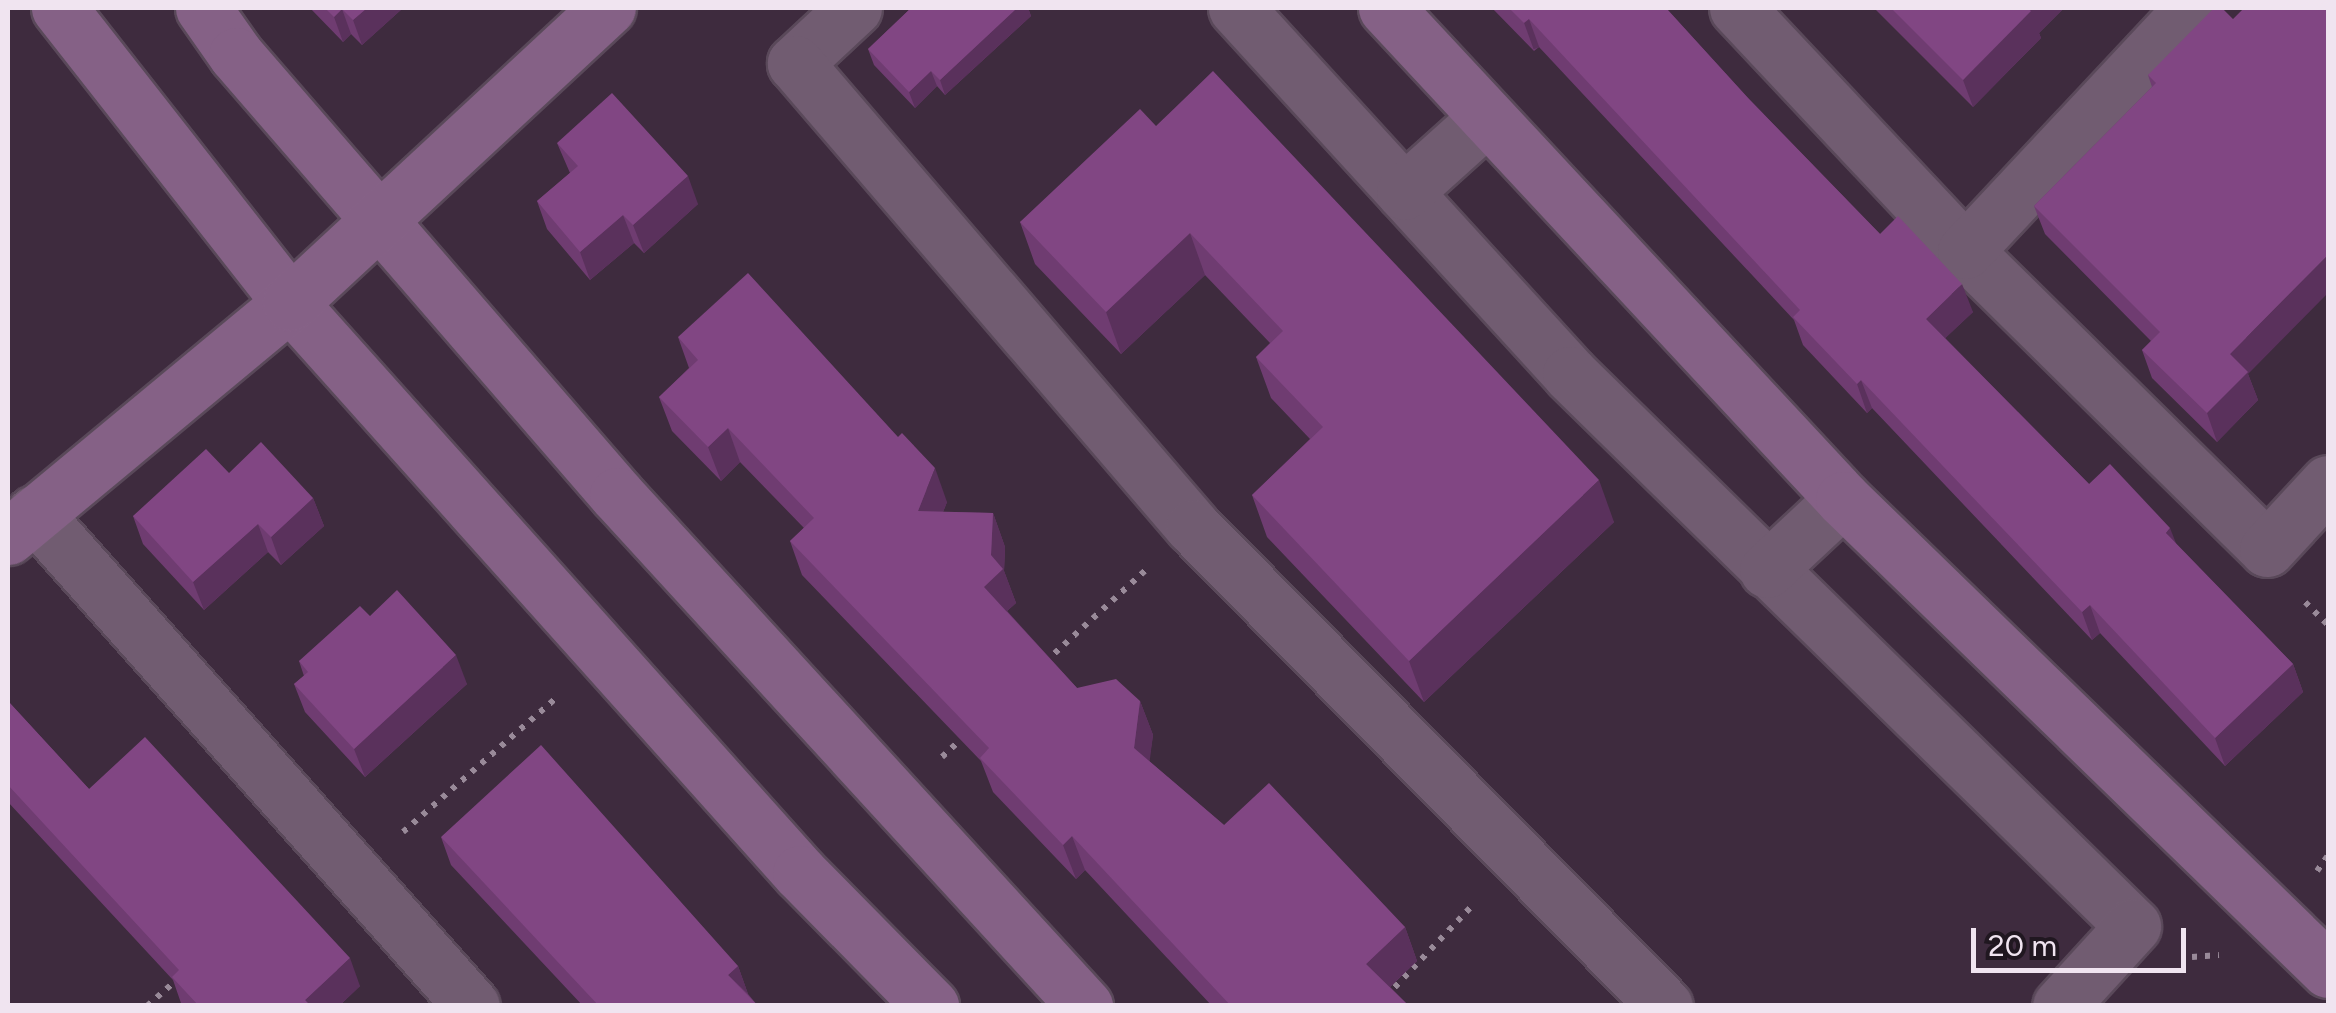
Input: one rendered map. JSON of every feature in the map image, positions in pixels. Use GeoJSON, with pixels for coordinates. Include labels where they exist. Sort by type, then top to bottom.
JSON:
{"type":"FeatureCollection","features":[{"type":"Feature","properties":{"kind":"street"},"geometry":{"type":"LineString","coordinates":[[60,8],[290,303],[800,874],[931,1006]]}},
{"type":"Feature","properties":{"kind":"street"},"geometry":{"type":"LineString","coordinates":[[203,8],[378,221],[617,495],[1085,1006]]}},
{"type":"Feature","properties":{"kind":"street"},"geometry":{"type":"LineString","coordinates":[[472,1006],[21,525],[290,303],[608,8]]}},
{"type":"Feature","properties":{"kind":"street"},"geometry":{"type":"LineString","coordinates":[[854,8],[795,63],[1193,527],[1665,1006]]}},
{"type":"Feature","properties":{"kind":"street"},"geometry":{"type":"LineString","coordinates":[[1236,8],[1570,374],[2133,926],[2060,1006]]}},
{"type":"Feature","properties":{"kind":"street"},"geometry":{"type":"LineString","coordinates":[[1386,8],[1485,119],[1843,499],[2328,970]]}},
{"type":"Feature","properties":{"kind":"street"},"geometry":{"type":"LineString","coordinates":[[1738,8],[1965,251],[2267,550],[2328,483]]}},
{"type":"Feature","properties":{"kind":"street"},"geometry":{"type":"LineString","coordinates":[[1965,251],[2192,8]]}},
{"type":"Feature","properties":{"kind":"street"},"geometry":{"type":"LineString","coordinates":[[1404,192],[1485,119]]}},
{"type":"Feature","properties":{"kind":"street"},"geometry":{"type":"LineString","coordinates":[[1767,570],[1843,499]]}},
{"type":"Feature","properties":{"kind":"path"},"geometry":{"type":"LineString","coordinates":[[1038,668],[1193,527]]}},
{"type":"Feature","properties":{"kind":"path"},"geometry":{"type":"LineString","coordinates":[[353,876],[562,692]]}},
{"type":"Feature","properties":{"kind":"path"},"geometry":{"type":"LineString","coordinates":[[926,771],[968,732]]}},
{"type":"Feature","properties":{"kind":"path"},"geometry":{"type":"LineString","coordinates":[[1377,1006],[1516,859]]}},
{"type":"Feature","properties":{"kind":"path"},"geometry":{"type":"LineString","coordinates":[[2182,968],[2194,955],[2225,955]]}},
{"type":"Feature","properties":{"kind":"path"},"geometry":{"type":"LineString","coordinates":[[148,1006],[192,966]]}},
{"type":"Feature","properties":{"kind":"building"},"geometry":{"type":"Polygon","coordinates":[[[325,8],[367,8],[353,20],[342,9],[334,17],[325,8]]]}},
{"type":"Feature","properties":{"kind":"building"},"geometry":{"type":"Polygon","coordinates":[[[911,8],[1017,8],[940,80],[931,71],[909,92],[868,49],[911,8]]]}},
{"type":"Feature","properties":{"kind":"building"},"geometry":{"type":"Polygon","coordinates":[[[1509,8],[1666,8],[1880,234],[1898,216],[1962,284],[1926,319],[2089,484],[2110,464],[2170,528],[2166,533],[2293,664],[2215,738],[2090,605],[2082,612],[1861,380],[1857,384],[1793,317],[1800,310],[1529,19],[1524,23],[1509,8]]]}},
{"type":"Feature","properties":{"kind":"building"},"geometry":{"type":"Polygon","coordinates":[[[1891,8],[2027,8],[2031,11],[1963,80],[1891,8]]]}},
{"type":"Feature","properties":{"kind":"building"},"geometry":{"type":"Polygon","coordinates":[[[2214,8],[2222,8],[2233,19],[2244,8],[2328,8],[2328,255],[2230,354],[2248,372],[2207,413],[2142,350],[2160,332],[2034,206],[2156,83],[2148,75],[2214,8]]]}},
{"type":"Feature","properties":{"kind":"building"},"geometry":{"type":"Polygon","coordinates":[[[1213,71],[1599,480],[1409,661],[1252,495],[1323,427],[1256,357],[1283,331],[1190,233],[1106,312],[1020,222],[1140,109],[1156,126],[1213,71]]]}},
{"type":"Feature","properties":{"kind":"building"},"geometry":{"type":"Polygon","coordinates":[[[612,93],[688,176],[633,225],[623,215],[580,252],[537,201],[578,166],[557,143],[612,93]]]}},
{"type":"Feature","properties":{"kind":"building"},"geometry":{"type":"Polygon","coordinates":[[[748,273],[898,437],[902,433],[935,468],[918,511],[993,513],[991,555],[1003,569],[984,587],[1077,688],[1116,679],[1140,701],[1134,748],[1224,825],[1269,783],[1405,927],[1366,964],[1409,1006],[1231,1006],[1072,836],[1063,845],[980,758],[989,748],[790,541],[814,518],[728,428],[708,447],[659,397],[698,360],[678,337],[748,273]]]}},
{"type":"Feature","properties":{"kind":"building"},"geometry":{"type":"Polygon","coordinates":[[[261,442],[313,498],[271,537],[258,524],[193,582],[133,516],[206,449],[229,473],[261,442]]]}},
{"type":"Feature","properties":{"kind":"building"},"geometry":{"type":"Polygon","coordinates":[[[397,590],[456,655],[354,749],[294,684],[308,672],[299,661],[360,606],[370,616],[397,590]]]}},
{"type":"Feature","properties":{"kind":"building"},"geometry":{"type":"Polygon","coordinates":[[[8,701],[89,789],[145,737],[350,958],[305,1000],[311,1006],[199,1006],[172,977],[179,970],[8,785],[8,701]]]}},
{"type":"Feature","properties":{"kind":"building"},"geometry":{"type":"Polygon","coordinates":[[[541,745],[738,966],[728,975],[758,1006],[599,1006],[441,837],[541,745]]]}}]}
